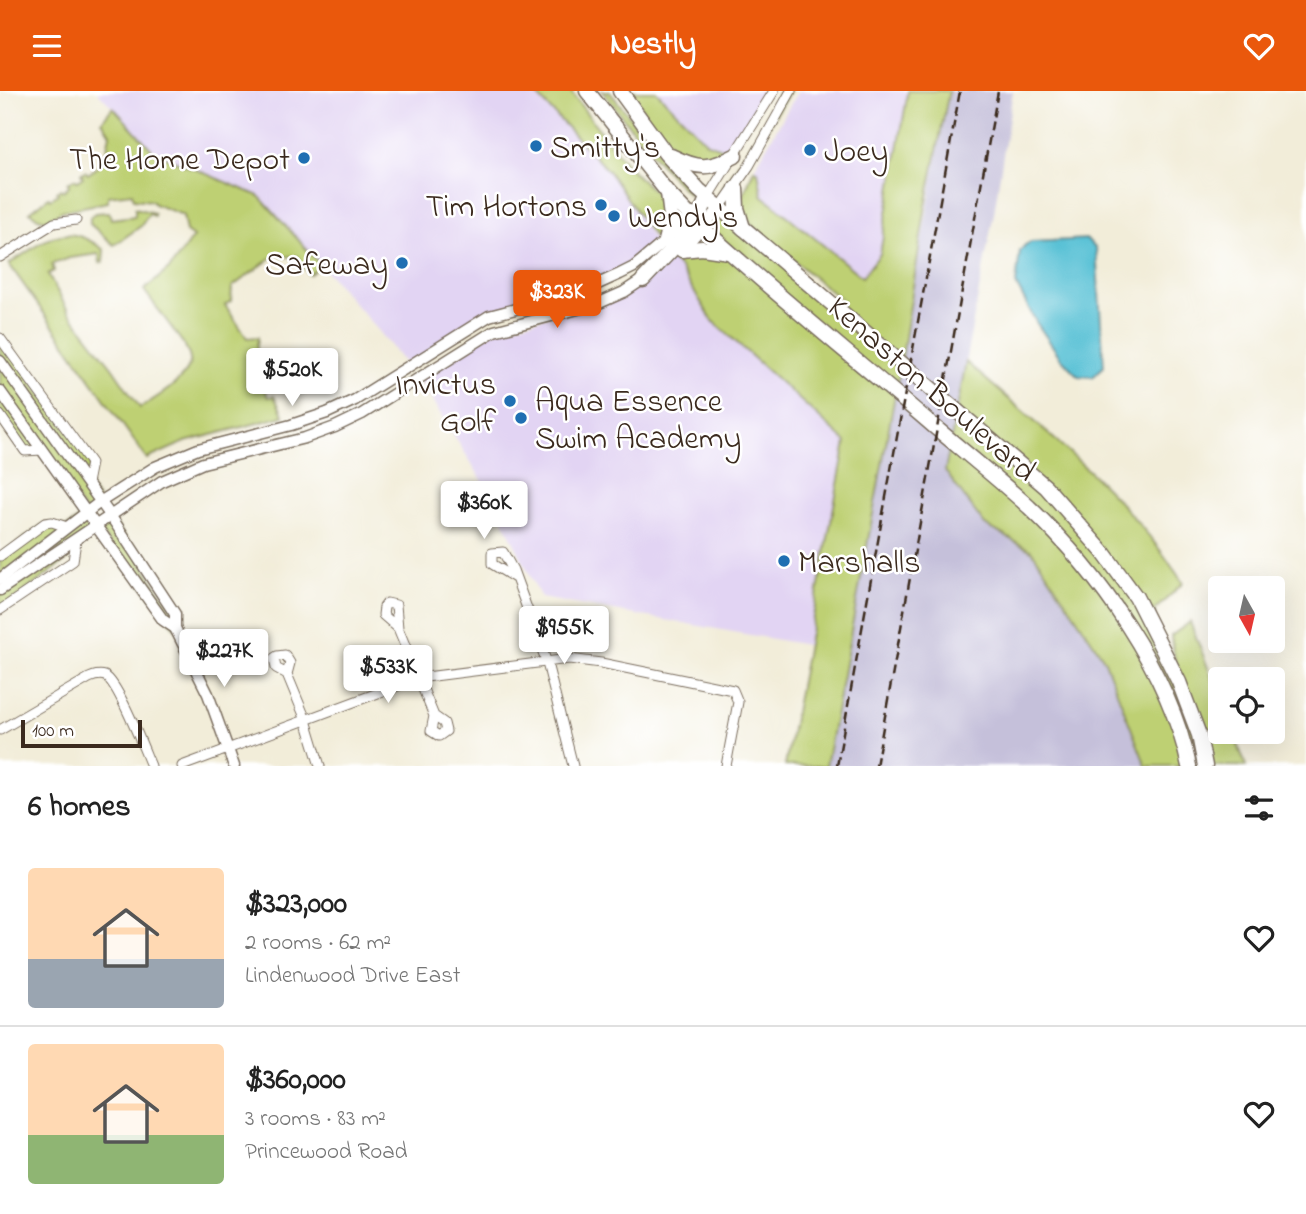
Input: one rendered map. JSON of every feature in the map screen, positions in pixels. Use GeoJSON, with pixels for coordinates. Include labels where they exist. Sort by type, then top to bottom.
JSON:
{"type":"FeatureCollection","features":[{"type":"Feature","properties":{"kind":"main road","name":"Kenaston Boulevard"},"geometry":{"type":"LineString","coordinates":[[587,91],[668,193],[697,222],[1030,509],[1090,574],[1126,624],[1151,667],[1175,716],[1189,766]]}},
{"type":"Feature","properties":{"kind":"main road","name":"Kenaston Boulevard"},"geometry":{"type":"LineString","coordinates":[[620,91],[666,154],[719,209],[1046,487],[1103,552],[1136,597],[1179,682],[1199,735],[1205,766]]}},
{"type":"Feature","properties":{"kind":"main road"},"geometry":{"type":"LineString","coordinates":[[666,154],[695,167],[722,163],[735,156]]}},
{"type":"Feature","properties":{"kind":"main road"},"geometry":{"type":"LineString","coordinates":[[736,188],[737,208],[744,229]]}},
{"type":"Feature","properties":{"kind":"main road"},"geometry":{"type":"LineString","coordinates":[[665,240],[671,217],[668,193]]}},
{"type":"Feature","properties":{"kind":"main road"},"geometry":{"type":"LineString","coordinates":[[643,280],[697,222],[708,198]]}},
{"type":"Feature","properties":{"kind":"main road"},"geometry":{"type":"LineString","coordinates":[[682,250],[702,248],[729,252]]}},
{"type":"Feature","properties":{"kind":"street"},"geometry":{"type":"LineString","coordinates":[[708,198],[774,91]]}},
{"type":"Feature","properties":{"kind":"street"},"geometry":{"type":"LineString","coordinates":[[0,579],[100,502],[155,467],[198,449],[327,413],[355,400],[489,316],[580,292],[634,267],[665,240],[719,209],[736,188],[791,91]]}},
{"type":"Feature","properties":{"kind":"street"},"geometry":{"type":"LineString","coordinates":[[0,257],[54,223],[76,220]]}},
{"type":"Feature","properties":{"kind":"street"},"geometry":{"type":"LineString","coordinates":[[0,590],[162,481],[229,456],[305,438],[348,421],[494,331],[597,304],[624,292],[682,250],[697,222]]}},
{"type":"Feature","properties":{"kind":"street"},"geometry":{"type":"LineString","coordinates":[[0,338],[90,463],[87,483]]}},
{"type":"Feature","properties":{"kind":"street"},"geometry":{"type":"LineString","coordinates":[[0,361],[110,515],[175,614],[175,628],[208,694],[234,766]]}},
{"type":"Feature","properties":{"kind":"street"},"geometry":{"type":"LineString","coordinates":[[0,391],[163,620],[175,628]]}},
{"type":"Feature","properties":{"kind":"street"},"geometry":{"type":"LineString","coordinates":[[0,415],[25,451],[42,450]]}},
{"type":"Feature","properties":{"kind":"street"},"geometry":{"type":"LineString","coordinates":[[0,556],[45,523],[67,527]]}},
{"type":"Feature","properties":{"kind":"street"},"geometry":{"type":"LineString","coordinates":[[0,610],[73,561],[76,541]]}},
{"type":"Feature","properties":{"kind":"street"},"geometry":{"type":"LineString","coordinates":[[515,578],[547,663],[573,766]]}},
{"type":"Feature","properties":{"kind":"street"},"geometry":{"type":"LineString","coordinates":[[398,628],[433,716]]}},
{"type":"Feature","properties":{"kind":"street"},"geometry":{"type":"LineString","coordinates":[[182,766],[418,678],[569,659],[733,690],[738,702],[726,766]]}},
{"type":"Feature","properties":{"kind":"street"},"geometry":{"type":"LineString","coordinates":[[287,674],[306,720],[320,766]]}},
{"type":"Feature","properties":{"kind":"street"},"geometry":{"type":"LineString","coordinates":[[0,730],[78,684],[96,675],[102,675],[113,684],[119,694],[151,766]]}},
{"type":"Feature","properties":{"kind":"shaded area"},"geometry":{"type":"Polygon","coordinates":[[[97,91],[533,91],[609,172],[658,247],[620,274],[489,316],[407,366],[259,196],[154,152],[97,91]]]}},
{"type":"Feature","properties":{"kind":"shaded area"},"geometry":{"type":"Polygon","coordinates":[[[656,91],[766,91],[728,150],[707,143],[656,91]]]}},
{"type":"Feature","properties":{"kind":"shaded area"},"geometry":{"type":"Polygon","coordinates":[[[798,91],[908,91],[880,254],[862,277],[762,194],[758,171],[754,169],[798,91]]]}},
{"type":"Feature","properties":{"kind":"shaded area"},"geometry":{"type":"Polygon","coordinates":[[[949,91],[1013,91],[994,213],[956,410],[985,525],[1032,551],[1104,659],[1146,766],[826,766],[949,91]]]}},
{"type":"Feature","properties":{"kind":"shaded area"},"geometry":{"type":"Polygon","coordinates":[[[671,259],[679,267],[712,320],[846,442],[807,645],[541,598],[490,493],[418,378],[494,331],[597,304],[671,259]]]}},
{"type":"Feature","properties":{"kind":"green space"},"geometry":{"type":"Polygon","coordinates":[[[533,91],[570,91],[623,160],[657,194],[667,214],[663,214],[659,231],[654,237],[609,172],[533,91]]]}},
{"type":"Feature","properties":{"kind":"green space"},"geometry":{"type":"Polygon","coordinates":[[[602,91],[609,91],[691,192],[688,194],[651,153],[602,91]]]}},
{"type":"Feature","properties":{"kind":"green space"},"geometry":{"type":"Polygon","coordinates":[[[630,91],[656,91],[707,143],[728,150],[713,160],[699,161],[685,156],[660,133],[630,91]]]}},
{"type":"Feature","properties":{"kind":"green space"},"geometry":{"type":"Polygon","coordinates":[[[780,91],[790,91],[733,186],[723,197],[719,194],[764,124],[780,91]]]}},
{"type":"Feature","properties":{"kind":"green space"},"geometry":{"type":"Polygon","coordinates":[[[908,91],[949,91],[925,211],[901,363],[826,766],[785,766],[846,442],[712,320],[679,267],[671,259],[682,250],[728,251],[703,228],[719,209],[837,308],[843,301],[753,227],[743,208],[743,196],[754,169],[758,171],[762,195],[862,277],[880,254],[908,91]]]}},
{"type":"Feature","properties":{"kind":"green space"},"geometry":{"type":"Polygon","coordinates":[[[113,107],[154,152],[259,196],[321,265],[309,275],[297,256],[283,257],[278,253],[232,287],[231,301],[225,305],[247,338],[258,337],[256,354],[259,375],[268,397],[274,396],[284,416],[185,442],[147,459],[9,264],[55,236],[77,235],[90,240],[104,250],[103,262],[100,263],[99,254],[70,258],[52,264],[54,271],[48,274],[68,311],[140,408],[169,388],[188,369],[190,359],[185,346],[144,290],[170,268],[193,237],[186,232],[183,215],[152,201],[134,199],[132,193],[108,196],[108,202],[62,211],[46,220],[30,212],[49,197],[51,199],[58,194],[61,189],[63,191],[74,179],[77,181],[83,177],[81,174],[85,171],[88,174],[98,166],[106,152],[110,134],[102,121],[113,107]]]}},
{"type":"Feature","properties":{"kind":"green space"},"geometry":{"type":"Polygon","coordinates":[[[135,208],[154,213],[154,216],[149,214],[141,226],[114,245],[90,224],[90,217],[95,213],[109,212],[111,219],[135,216],[135,208]]]}},
{"type":"Feature","properties":{"kind":"green space"},"geometry":{"type":"Polygon","coordinates":[[[0,338],[91,463],[87,483],[100,502],[87,513],[96,526],[76,541],[76,553],[0,610],[0,556],[45,523],[67,527],[86,513],[42,450],[25,451],[0,415],[0,338]]]}},
{"type":"Feature","properties":{"kind":"green space"},"geometry":{"type":"Polygon","coordinates":[[[966,362],[1083,465],[1161,551],[1183,583],[1156,609],[1152,627],[1178,678],[1171,636],[1190,622],[1208,668],[1208,744],[1238,744],[1246,766],[1146,766],[1104,659],[1032,551],[985,525],[945,471],[966,362]]]}},
{"type":"Feature","properties":{"kind":"green space"},"geometry":{"type":"Polygon","coordinates":[[[110,515],[175,614],[175,628],[96,526],[110,515]]]}},
{"type":"Feature","properties":{"kind":"water"},"geometry":{"type":"Polygon","coordinates":[[[1087,239],[1096,249],[1104,366],[1093,377],[1078,376],[1060,357],[1036,322],[1016,284],[1020,251],[1025,245],[1031,242],[1087,239]]]}},
{"type":"Feature","properties":{"kind":"railway"},"geometry":{"type":"LineString","coordinates":[[837,766],[960,91]]}},
{"type":"Feature","properties":{"kind":"railway"},"geometry":{"type":"LineString","coordinates":[[876,766],[998,91]]}},
{"type":"Feature","properties":{"kind":"place","name":"Smitty's"},"geometry":{"type":"Point","coordinates":[536,146]}},
{"type":"Feature","properties":{"kind":"place","name":"Joey"},"geometry":{"type":"Point","coordinates":[810,150]}},
{"type":"Feature","properties":{"kind":"place","name":"The Home Depot"},"geometry":{"type":"Point","coordinates":[304,158]}},
{"type":"Feature","properties":{"kind":"place","name":"Tim Hortons"},"geometry":{"type":"Point","coordinates":[601,205]}},
{"type":"Feature","properties":{"kind":"place","name":"Wendy's"},"geometry":{"type":"Point","coordinates":[614,216]}},
{"type":"Feature","properties":{"kind":"place","name":"Safeway"},"geometry":{"type":"Point","coordinates":[402,263]}},
{"type":"Feature","properties":{"kind":"place","name":"Invictus Golf"},"geometry":{"type":"Point","coordinates":[510,401]}},
{"type":"Feature","properties":{"kind":"place","name":"Aqua Essence Swim Academy"},"geometry":{"type":"Point","coordinates":[521,418]}},
{"type":"Feature","properties":{"kind":"place","name":"Marshalls"},"geometry":{"type":"Point","coordinates":[784,561]}}]}
